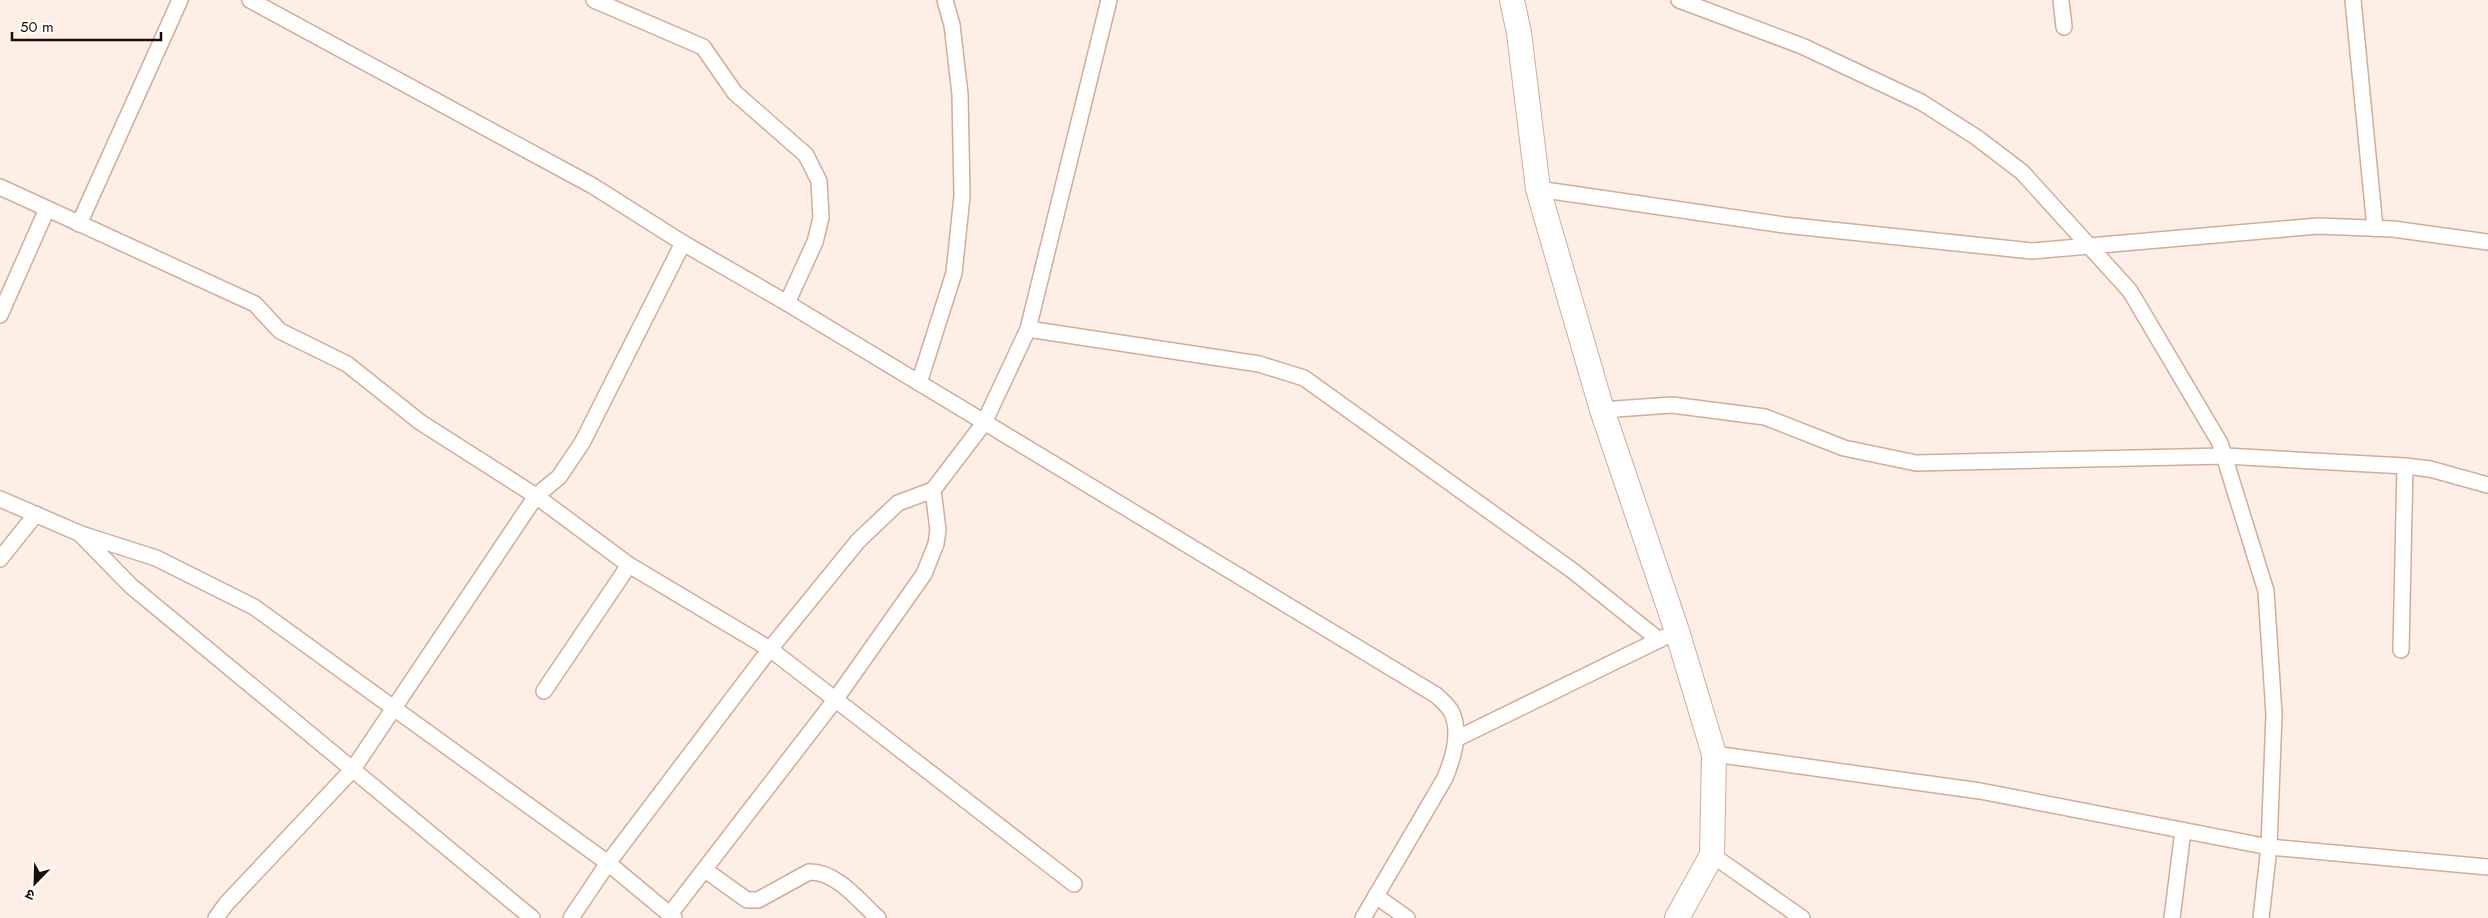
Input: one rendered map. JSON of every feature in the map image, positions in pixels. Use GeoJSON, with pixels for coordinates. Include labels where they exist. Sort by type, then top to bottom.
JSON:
{"type":"FeatureCollection","features":[{"type":"Feature","properties":{"kind":"main road"},"geometry":{"type":"LineString","coordinates":[[1512,0],[1519,33],[1538,189],[1668,635],[1714,754],[1712,855],[1676,918]]}},
{"type":"Feature","properties":{"kind":"street"},"geometry":{"type":"LineString","coordinates":[[79,224],[180,0]]}},
{"type":"Feature","properties":{"kind":"street"},"geometry":{"type":"LineString","coordinates":[[250,0],[593,186],[683,243],[788,303],[1436,695],[1452,712],[1456,739],[1453,758],[1446,778],[1363,918]]}},
{"type":"Feature","properties":{"kind":"street"},"geometry":{"type":"LineString","coordinates":[[594,0],[703,47],[735,93],[806,155],[819,180],[821,218],[815,242],[788,303]]}},
{"type":"Feature","properties":{"kind":"street"},"geometry":{"type":"LineString","coordinates":[[919,383],[954,274],[962,196],[960,94],[952,25],[945,0]]}},
{"type":"Feature","properties":{"kind":"street"},"geometry":{"type":"LineString","coordinates":[[572,918],[608,863],[770,649],[858,541],[898,503],[933,490],[984,423],[1028,329],[1109,0]]}},
{"type":"Feature","properties":{"kind":"street"},"geometry":{"type":"LineString","coordinates":[[1679,0],[1802,46],[1921,102],[1976,137],[2022,172],[2087,246],[2130,291],[2220,443],[2266,591],[2274,714],[2269,847],[2262,918]]}},
{"type":"Feature","properties":{"kind":"street"},"geometry":{"type":"LineString","coordinates":[[2061,0],[2064,27]]}},
{"type":"Feature","properties":{"kind":"street"},"geometry":{"type":"LineString","coordinates":[[2353,0],[2375,228]]}},
{"type":"Feature","properties":{"kind":"street"},"geometry":{"type":"LineString","coordinates":[[0,187],[256,304],[280,331],[347,364],[420,422],[536,496],[629,565],[770,649],[1074,884]]}},
{"type":"Feature","properties":{"kind":"street"},"geometry":{"type":"LineString","coordinates":[[1538,189],[1784,224],[2032,250],[2074,249],[2087,246],[2318,226],[2375,228],[2488,242]]}},
{"type":"Feature","properties":{"kind":"street"},"geometry":{"type":"LineString","coordinates":[[0,315],[47,209]]}},
{"type":"Feature","properties":{"kind":"street"},"geometry":{"type":"LineString","coordinates":[[216,918],[226,904],[353,769],[536,496],[559,476],[582,443],[683,243]]}},
{"type":"Feature","properties":{"kind":"street"},"geometry":{"type":"LineString","coordinates":[[1028,329],[1259,364],[1304,378],[1573,571],[1668,635],[1456,739]]}},
{"type":"Feature","properties":{"kind":"street"},"geometry":{"type":"LineString","coordinates":[[1602,410],[1672,405],[1765,418],[1844,448],[1916,463],[2225,456],[2406,466],[2430,469],[2488,485]]}},
{"type":"Feature","properties":{"kind":"street"},"geometry":{"type":"LineString","coordinates":[[2401,650],[2406,466]]}},
{"type":"Feature","properties":{"kind":"street"},"geometry":{"type":"LineString","coordinates":[[0,499],[81,534],[156,558],[254,607],[608,863],[672,916],[834,700],[924,574],[936,544],[938,530],[933,490]]}},
{"type":"Feature","properties":{"kind":"street"},"geometry":{"type":"LineString","coordinates":[[0,559],[36,514]]}},
{"type":"Feature","properties":{"kind":"street"},"geometry":{"type":"LineString","coordinates":[[81,534],[131,586],[532,918]]}},
{"type":"Feature","properties":{"kind":"street"},"geometry":{"type":"LineString","coordinates":[[544,691],[629,565]]}},
{"type":"Feature","properties":{"kind":"street"},"geometry":{"type":"LineString","coordinates":[[1714,754],[1980,791],[2269,847],[2488,867]]}},
{"type":"Feature","properties":{"kind":"street"},"geometry":{"type":"LineString","coordinates":[[2172,918],[2183,831]]}},
{"type":"Feature","properties":{"kind":"street"},"geometry":{"type":"LineString","coordinates":[[1712,855],[1802,918]]}},
{"type":"Feature","properties":{"kind":"street"},"geometry":{"type":"LineString","coordinates":[[705,870],[751,901],[758,900],[809,872],[818,871],[830,875],[878,918]]}},
{"type":"Feature","properties":{"kind":"street"},"geometry":{"type":"LineString","coordinates":[[1376,896],[1407,918]]}}]}
